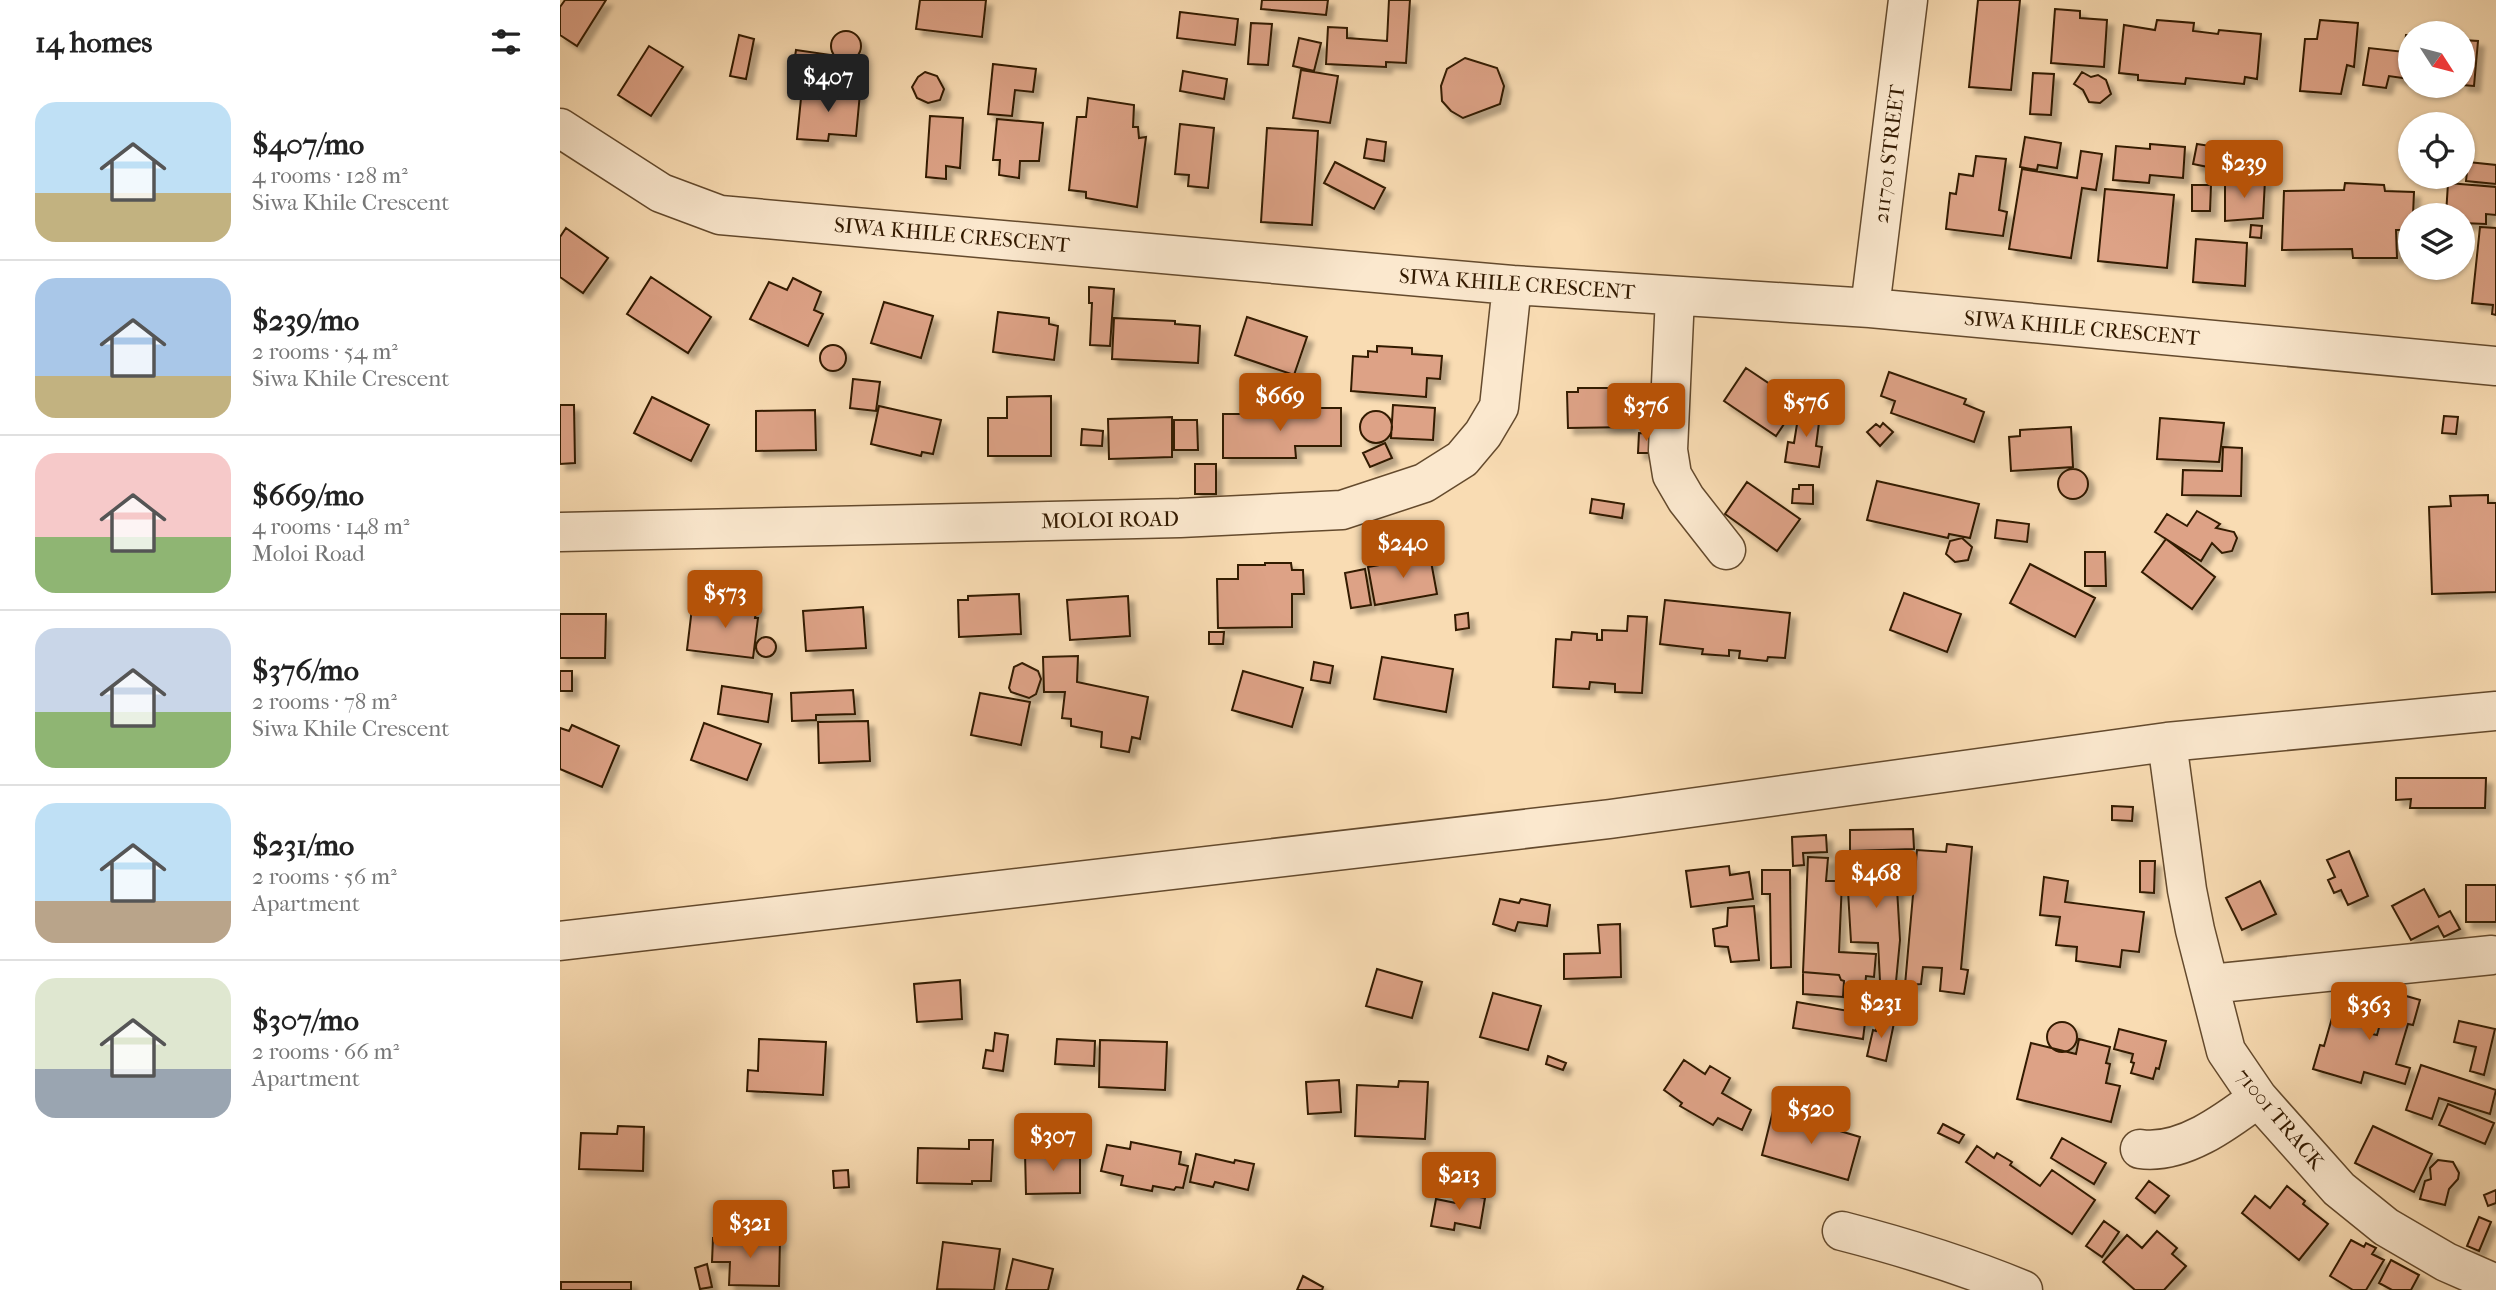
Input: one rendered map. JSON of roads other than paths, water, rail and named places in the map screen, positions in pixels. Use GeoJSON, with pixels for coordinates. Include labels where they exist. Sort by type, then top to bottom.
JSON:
{"type":"FeatureCollection","features":[{"type":"Feature","properties":{"kind":"street","name":"211701 STREET"},"geometry":{"type":"LineString","coordinates":[[1870,309],[1908,0]]}},
{"type":"Feature","properties":{"kind":"street","name":"SIWA KHILE CRESCENT"},"geometry":{"type":"LineString","coordinates":[[560,128],[661,193],[720,215],[1512,285],[1870,309],[2496,366]]}},
{"type":"Feature","properties":{"kind":"street","name":"MOLOI ROAD"},"geometry":{"type":"LineString","coordinates":[[560,532],[1180,518],[1342,510],[1424,483],[1462,459],[1483,434],[1499,407],[1512,285]]}},
{"type":"Feature","properties":{"kind":"street"},"geometry":{"type":"LineString","coordinates":[[1675,296],[1668,450],[1672,475],[1686,499],[1726,550]]}},
{"type":"Feature","properties":{"kind":"street"},"geometry":{"type":"LineString","coordinates":[[560,941],[1610,820],[2167,742],[2496,711]]}},
{"type":"Feature","properties":{"kind":"street","name":"71001 TRACK"},"geometry":{"type":"LineString","coordinates":[[2167,742],[2194,930],[2226,1051],[2258,1098],[2339,1189],[2386,1227],[2446,1262],[2496,1284]]}},
{"type":"Feature","properties":{"kind":"street"},"geometry":{"type":"LineString","coordinates":[[2210,984],[2492,955]]}},
{"type":"Feature","properties":{"kind":"street"},"geometry":{"type":"LineString","coordinates":[[2140,1149],[2156,1151],[2189,1141],[2258,1098]]}},
{"type":"Feature","properties":{"kind":"street"},"geometry":{"type":"LineString","coordinates":[[1842,1231],[1911,1248],[2023,1290]]}}]}
